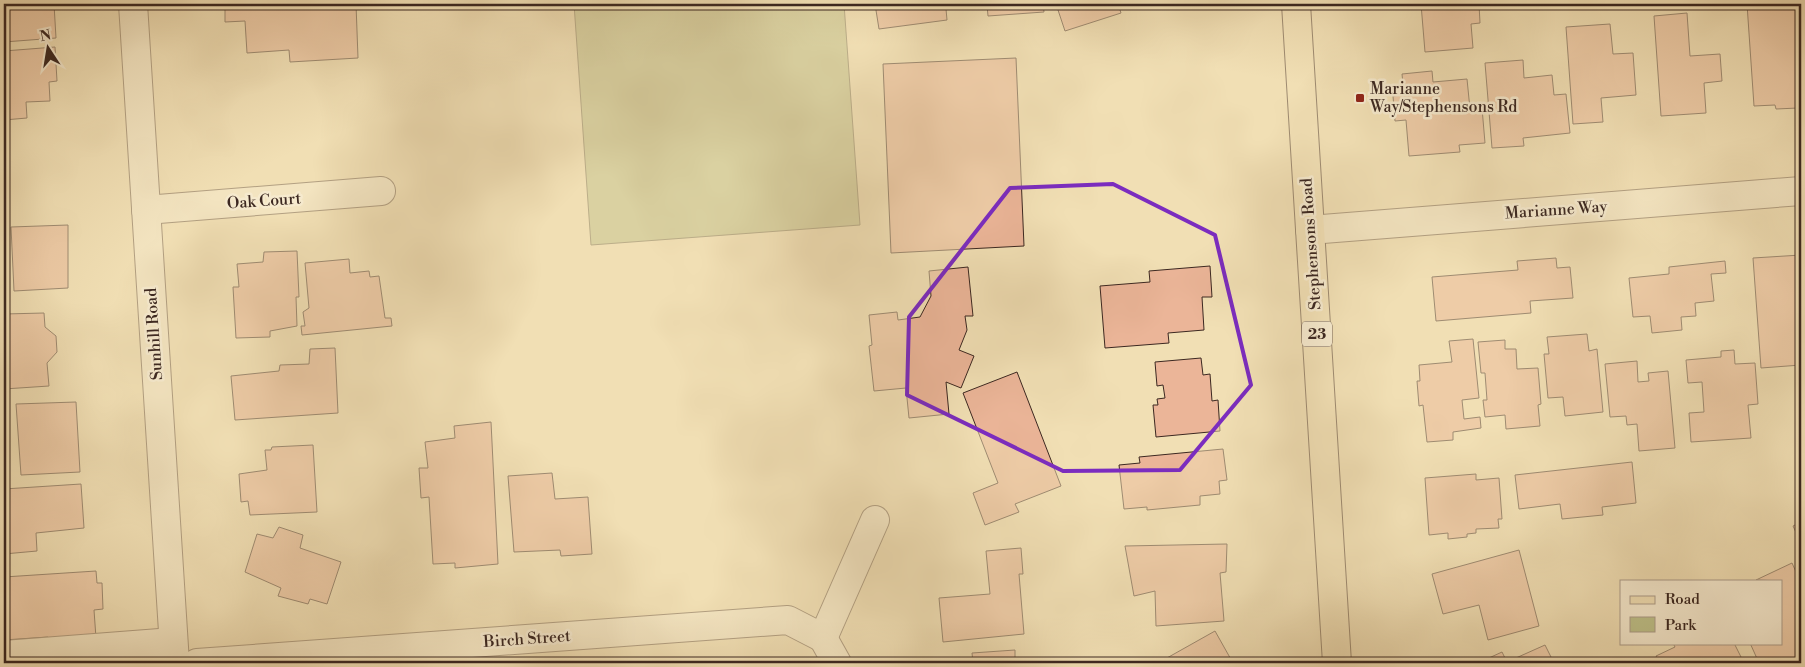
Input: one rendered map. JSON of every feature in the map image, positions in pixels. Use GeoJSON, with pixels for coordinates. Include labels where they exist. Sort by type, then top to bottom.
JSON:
{"type":"FeatureCollection","features":[{"type":"Feature","properties":{"kind":"main road","name":"Stephensons Road"},"geometry":{"type":"LineString","coordinates":[[1296,4],[1337,663]]}},
{"type":"Feature","properties":{"kind":"street","name":"Sunhill Road"},"geometry":{"type":"LineString","coordinates":[[133,4],[174,653]]}},
{"type":"Feature","properties":{"kind":"street","name":"Marianne Way"},"geometry":{"type":"LineString","coordinates":[[1310,230],[1801,191]]}},
{"type":"Feature","properties":{"kind":"street","name":"Oak Court"},"geometry":{"type":"LineString","coordinates":[[146,210],[381,192]]}},
{"type":"Feature","properties":{"kind":"street"},"geometry":{"type":"LineString","coordinates":[[837,663],[823,638],[875,520]]}},
{"type":"Feature","properties":{"kind":"street","name":"Birch Street"},"geometry":{"type":"LineString","coordinates":[[197,663],[788,620],[823,638]]}},
{"type":"Feature","properties":{"kind":"street"},"geometry":{"type":"LineString","coordinates":[[4,655],[174,653]]}},
{"type":"Feature","properties":{"kind":"highlighted area"},"geometry":{"type":"Polygon","coordinates":[[[1113,184],[1215,235],[1251,385],[1180,470],[1063,471],[907,395],[909,317],[1010,188],[1113,184]]]}},
{"type":"Feature","properties":{"kind":"green space"},"geometry":{"type":"Polygon","coordinates":[[[574,4],[844,4],[860,225],[591,245],[574,4]]]}},
{"type":"Feature","properties":{"kind":"building"},"geometry":{"type":"Polygon","coordinates":[[[4,4],[54,4],[56,38],[4,42],[4,4]]]}},
{"type":"Feature","properties":{"kind":"building"},"geometry":{"type":"Polygon","coordinates":[[[225,4],[356,4],[358,58],[290,62],[289,50],[247,53],[245,21],[225,22],[225,4]]]}},
{"type":"Feature","properties":{"kind":"building"},"geometry":{"type":"Polygon","coordinates":[[[875,4],[1043,4],[1044,12],[988,16],[987,5],[946,9],[947,20],[879,29],[875,4]]]}},
{"type":"Feature","properties":{"kind":"building"},"geometry":{"type":"Polygon","coordinates":[[[1056,4],[1118,4],[1121,13],[1065,31],[1056,4]]]}},
{"type":"Feature","properties":{"kind":"building"},"geometry":{"type":"Polygon","coordinates":[[[1421,4],[1479,4],[1480,23],[1471,24],[1473,48],[1425,52],[1421,4]]]}},
{"type":"Feature","properties":{"kind":"building"},"geometry":{"type":"Polygon","coordinates":[[[1747,4],[1801,4],[1801,63],[1796,63],[1798,108],[1776,109],[1775,105],[1754,106],[1747,4]]]}},
{"type":"Feature","properties":{"kind":"building"},"geometry":{"type":"Polygon","coordinates":[[[1687,13],[1690,56],[1720,54],[1722,81],[1704,83],[1706,113],[1661,116],[1654,16],[1687,13]]]}},
{"type":"Feature","properties":{"kind":"building"},"geometry":{"type":"Polygon","coordinates":[[[1610,24],[1613,54],[1633,53],[1636,95],[1601,98],[1603,122],[1573,124],[1566,27],[1610,24]]]}},
{"type":"Feature","properties":{"kind":"building"},"geometry":{"type":"Polygon","coordinates":[[[55,47],[57,81],[49,82],[50,101],[26,102],[27,118],[4,120],[4,51],[55,47]]]}},
{"type":"Feature","properties":{"kind":"building"},"geometry":{"type":"Polygon","coordinates":[[[1016,58],[1024,246],[891,253],[883,64],[1016,58]]]}},
{"type":"Feature","properties":{"kind":"building"},"geometry":{"type":"Polygon","coordinates":[[[1523,60],[1524,78],[1552,75],[1554,95],[1566,94],[1570,133],[1523,138],[1524,146],[1492,148],[1485,63],[1523,60]]]}},
{"type":"Feature","properties":{"kind":"building"},"geometry":{"type":"Polygon","coordinates":[[[1432,71],[1433,82],[1467,79],[1470,109],[1482,108],[1485,143],[1459,145],[1460,152],[1409,156],[1406,120],[1395,121],[1393,96],[1404,95],[1402,74],[1432,71]]]}},
{"type":"Feature","properties":{"kind":"building"},"geometry":{"type":"Polygon","coordinates":[[[68,225],[68,288],[14,291],[11,227],[68,225]]]}},
{"type":"Feature","properties":{"kind":"building"},"geometry":{"type":"Polygon","coordinates":[[[297,251],[299,297],[296,297],[297,326],[270,331],[270,337],[236,338],[233,287],[239,287],[237,264],[263,262],[264,252],[297,251]]]}},
{"type":"Feature","properties":{"kind":"building"},"geometry":{"type":"Polygon","coordinates":[[[1801,255],[1801,365],[1761,368],[1753,258],[1801,255]]]}},
{"type":"Feature","properties":{"kind":"building"},"geometry":{"type":"Polygon","coordinates":[[[1556,258],[1557,268],[1570,267],[1573,298],[1530,301],[1531,313],[1436,321],[1432,277],[1518,270],[1517,261],[1556,258]]]}},
{"type":"Feature","properties":{"kind":"building"},"geometry":{"type":"Polygon","coordinates":[[[349,259],[350,273],[369,271],[370,277],[379,276],[385,318],[391,318],[392,326],[302,335],[301,326],[305,326],[303,312],[309,308],[305,263],[349,259]]]}},
{"type":"Feature","properties":{"kind":"building"},"geometry":{"type":"Polygon","coordinates":[[[1725,261],[1726,273],[1711,274],[1714,301],[1695,303],[1696,316],[1681,317],[1682,330],[1652,333],[1650,316],[1633,317],[1629,278],[1669,274],[1669,267],[1725,261]]]}},
{"type":"Feature","properties":{"kind":"building"},"geometry":{"type":"Polygon","coordinates":[[[1210,266],[1212,297],[1202,297],[1204,330],[1168,333],[1169,343],[1105,348],[1100,286],[1150,282],[1149,271],[1210,266]]]}},
{"type":"Feature","properties":{"kind":"building"},"geometry":{"type":"Polygon","coordinates":[[[968,267],[973,316],[965,316],[967,330],[959,350],[974,356],[961,388],[946,382],[949,414],[909,418],[906,388],[874,391],[869,346],[872,345],[869,315],[897,312],[898,320],[920,317],[931,296],[929,271],[968,267]]]}},
{"type":"Feature","properties":{"kind":"building"},"geometry":{"type":"Polygon","coordinates":[[[44,313],[45,327],[56,336],[57,352],[47,363],[49,386],[4,389],[4,314],[44,313]]]}},
{"type":"Feature","properties":{"kind":"building"},"geometry":{"type":"Polygon","coordinates":[[[1587,334],[1589,351],[1597,349],[1603,412],[1565,416],[1563,397],[1548,398],[1544,354],[1549,354],[1547,337],[1587,334]]]}},
{"type":"Feature","properties":{"kind":"building"},"geometry":{"type":"Polygon","coordinates":[[[1473,339],[1479,398],[1462,400],[1464,419],[1480,417],[1481,428],[1453,432],[1453,440],[1427,442],[1423,405],[1419,406],[1417,381],[1420,381],[1419,365],[1452,362],[1449,341],[1473,339]]]}},
{"type":"Feature","properties":{"kind":"building"},"geometry":{"type":"Polygon","coordinates":[[[1505,340],[1505,349],[1516,349],[1517,369],[1538,368],[1541,404],[1538,405],[1540,426],[1506,429],[1505,415],[1485,417],[1483,400],[1487,400],[1485,373],[1481,373],[1478,342],[1505,340]]]}},
{"type":"Feature","properties":{"kind":"building"},"geometry":{"type":"Polygon","coordinates":[[[335,348],[338,413],[235,420],[231,376],[279,371],[280,365],[309,364],[310,349],[335,348]]]}},
{"type":"Feature","properties":{"kind":"building"},"geometry":{"type":"Polygon","coordinates":[[[1734,350],[1735,364],[1755,363],[1758,404],[1748,405],[1751,438],[1691,442],[1689,413],[1704,412],[1702,382],[1688,383],[1686,360],[1721,357],[1721,351],[1734,350]]]}},
{"type":"Feature","properties":{"kind":"building"},"geometry":{"type":"Polygon","coordinates":[[[1201,358],[1203,375],[1210,374],[1212,401],[1218,400],[1220,431],[1156,437],[1153,405],[1158,405],[1157,399],[1165,398],[1163,385],[1157,386],[1155,362],[1201,358]]]}},
{"type":"Feature","properties":{"kind":"building"},"geometry":{"type":"Polygon","coordinates":[[[1637,361],[1638,382],[1649,381],[1648,373],[1668,371],[1675,448],[1639,451],[1637,424],[1627,425],[1626,416],[1610,417],[1605,364],[1637,361]]]}},
{"type":"Feature","properties":{"kind":"building"},"geometry":{"type":"Polygon","coordinates":[[[1017,372],[1061,486],[1015,504],[1019,512],[985,525],[973,493],[998,483],[963,393],[1017,372]]]}},
{"type":"Feature","properties":{"kind":"building"},"geometry":{"type":"Polygon","coordinates":[[[76,402],[80,472],[21,475],[16,404],[76,402]]]}},
{"type":"Feature","properties":{"kind":"building"},"geometry":{"type":"Polygon","coordinates":[[[491,422],[498,564],[455,568],[455,563],[433,564],[429,497],[421,498],[419,468],[428,468],[425,442],[455,438],[454,426],[491,422]]]}},
{"type":"Feature","properties":{"kind":"building"},"geometry":{"type":"Polygon","coordinates":[[[313,445],[317,512],[250,515],[248,501],[241,502],[239,474],[267,470],[265,450],[271,450],[272,447],[313,445]]]}},
{"type":"Feature","properties":{"kind":"building"},"geometry":{"type":"Polygon","coordinates":[[[1223,449],[1227,480],[1219,481],[1220,494],[1200,496],[1200,505],[1147,510],[1147,507],[1124,509],[1119,465],[1140,463],[1139,457],[1223,449]]]}},
{"type":"Feature","properties":{"kind":"building"},"geometry":{"type":"Polygon","coordinates":[[[1632,462],[1636,503],[1602,507],[1603,515],[1562,519],[1560,504],[1519,509],[1515,475],[1632,462]]]}},
{"type":"Feature","properties":{"kind":"building"},"geometry":{"type":"Polygon","coordinates":[[[552,473],[555,499],[588,497],[592,554],[561,556],[560,550],[514,552],[508,476],[552,473]]]}},
{"type":"Feature","properties":{"kind":"building"},"geometry":{"type":"Polygon","coordinates":[[[1476,474],[1476,480],[1499,478],[1502,519],[1498,519],[1499,528],[1476,529],[1476,533],[1467,534],[1467,537],[1448,539],[1448,533],[1429,535],[1425,478],[1476,474]]]}},
{"type":"Feature","properties":{"kind":"building"},"geometry":{"type":"Polygon","coordinates":[[[81,484],[84,528],[36,533],[37,551],[4,554],[4,489],[81,484]]]}},
{"type":"Feature","properties":{"kind":"building"},"geometry":{"type":"Polygon","coordinates":[[[1801,522],[1801,543],[1793,526],[1801,522]]]}},
{"type":"Feature","properties":{"kind":"building"},"geometry":{"type":"Polygon","coordinates":[[[279,527],[303,535],[300,548],[341,562],[327,604],[310,599],[308,604],[278,596],[281,588],[245,572],[257,534],[273,538],[279,527]]]}},
{"type":"Feature","properties":{"kind":"building"},"geometry":{"type":"Polygon","coordinates":[[[1227,544],[1226,572],[1220,573],[1224,621],[1156,626],[1155,591],[1134,596],[1125,546],[1227,544]]]}},
{"type":"Feature","properties":{"kind":"building"},"geometry":{"type":"Polygon","coordinates":[[[1021,548],[1023,574],[1019,574],[1024,634],[943,642],[939,598],[990,594],[986,551],[1021,548]]]}},
{"type":"Feature","properties":{"kind":"building"},"geometry":{"type":"Polygon","coordinates":[[[1519,550],[1539,626],[1488,640],[1479,605],[1443,614],[1432,574],[1519,550]]]}},
{"type":"Feature","properties":{"kind":"building"},"geometry":{"type":"Polygon","coordinates":[[[1792,563],[1801,583],[1801,663],[1759,663],[1750,644],[1782,644],[1782,580],[1756,580],[1792,563]]]}},
{"type":"Feature","properties":{"kind":"building"},"geometry":{"type":"Polygon","coordinates":[[[96,571],[97,583],[102,583],[103,609],[94,610],[96,638],[48,640],[48,637],[4,640],[4,577],[96,571]]]}},
{"type":"Feature","properties":{"kind":"building"},"geometry":{"type":"Polygon","coordinates":[[[1215,631],[1233,663],[1158,663],[1215,631]]]}},
{"type":"Feature","properties":{"kind":"building"},"geometry":{"type":"Polygon","coordinates":[[[1674,644],[1734,644],[1744,663],[1660,663],[1656,656],[1675,647],[1674,644]]]}},
{"type":"Feature","properties":{"kind":"building"},"geometry":{"type":"Polygon","coordinates":[[[1545,645],[1554,663],[1478,663],[1502,652],[1507,662],[1545,645]]]}},
{"type":"Feature","properties":{"kind":"building"},"geometry":{"type":"Polygon","coordinates":[[[1015,650],[1015,663],[973,663],[972,653],[1015,650]]]}},
{"type":"Feature","properties":{"kind":"place","name":"Marianne Way/Stephensons Rd"},"geometry":{"type":"Point","coordinates":[1360,98]}}]}
